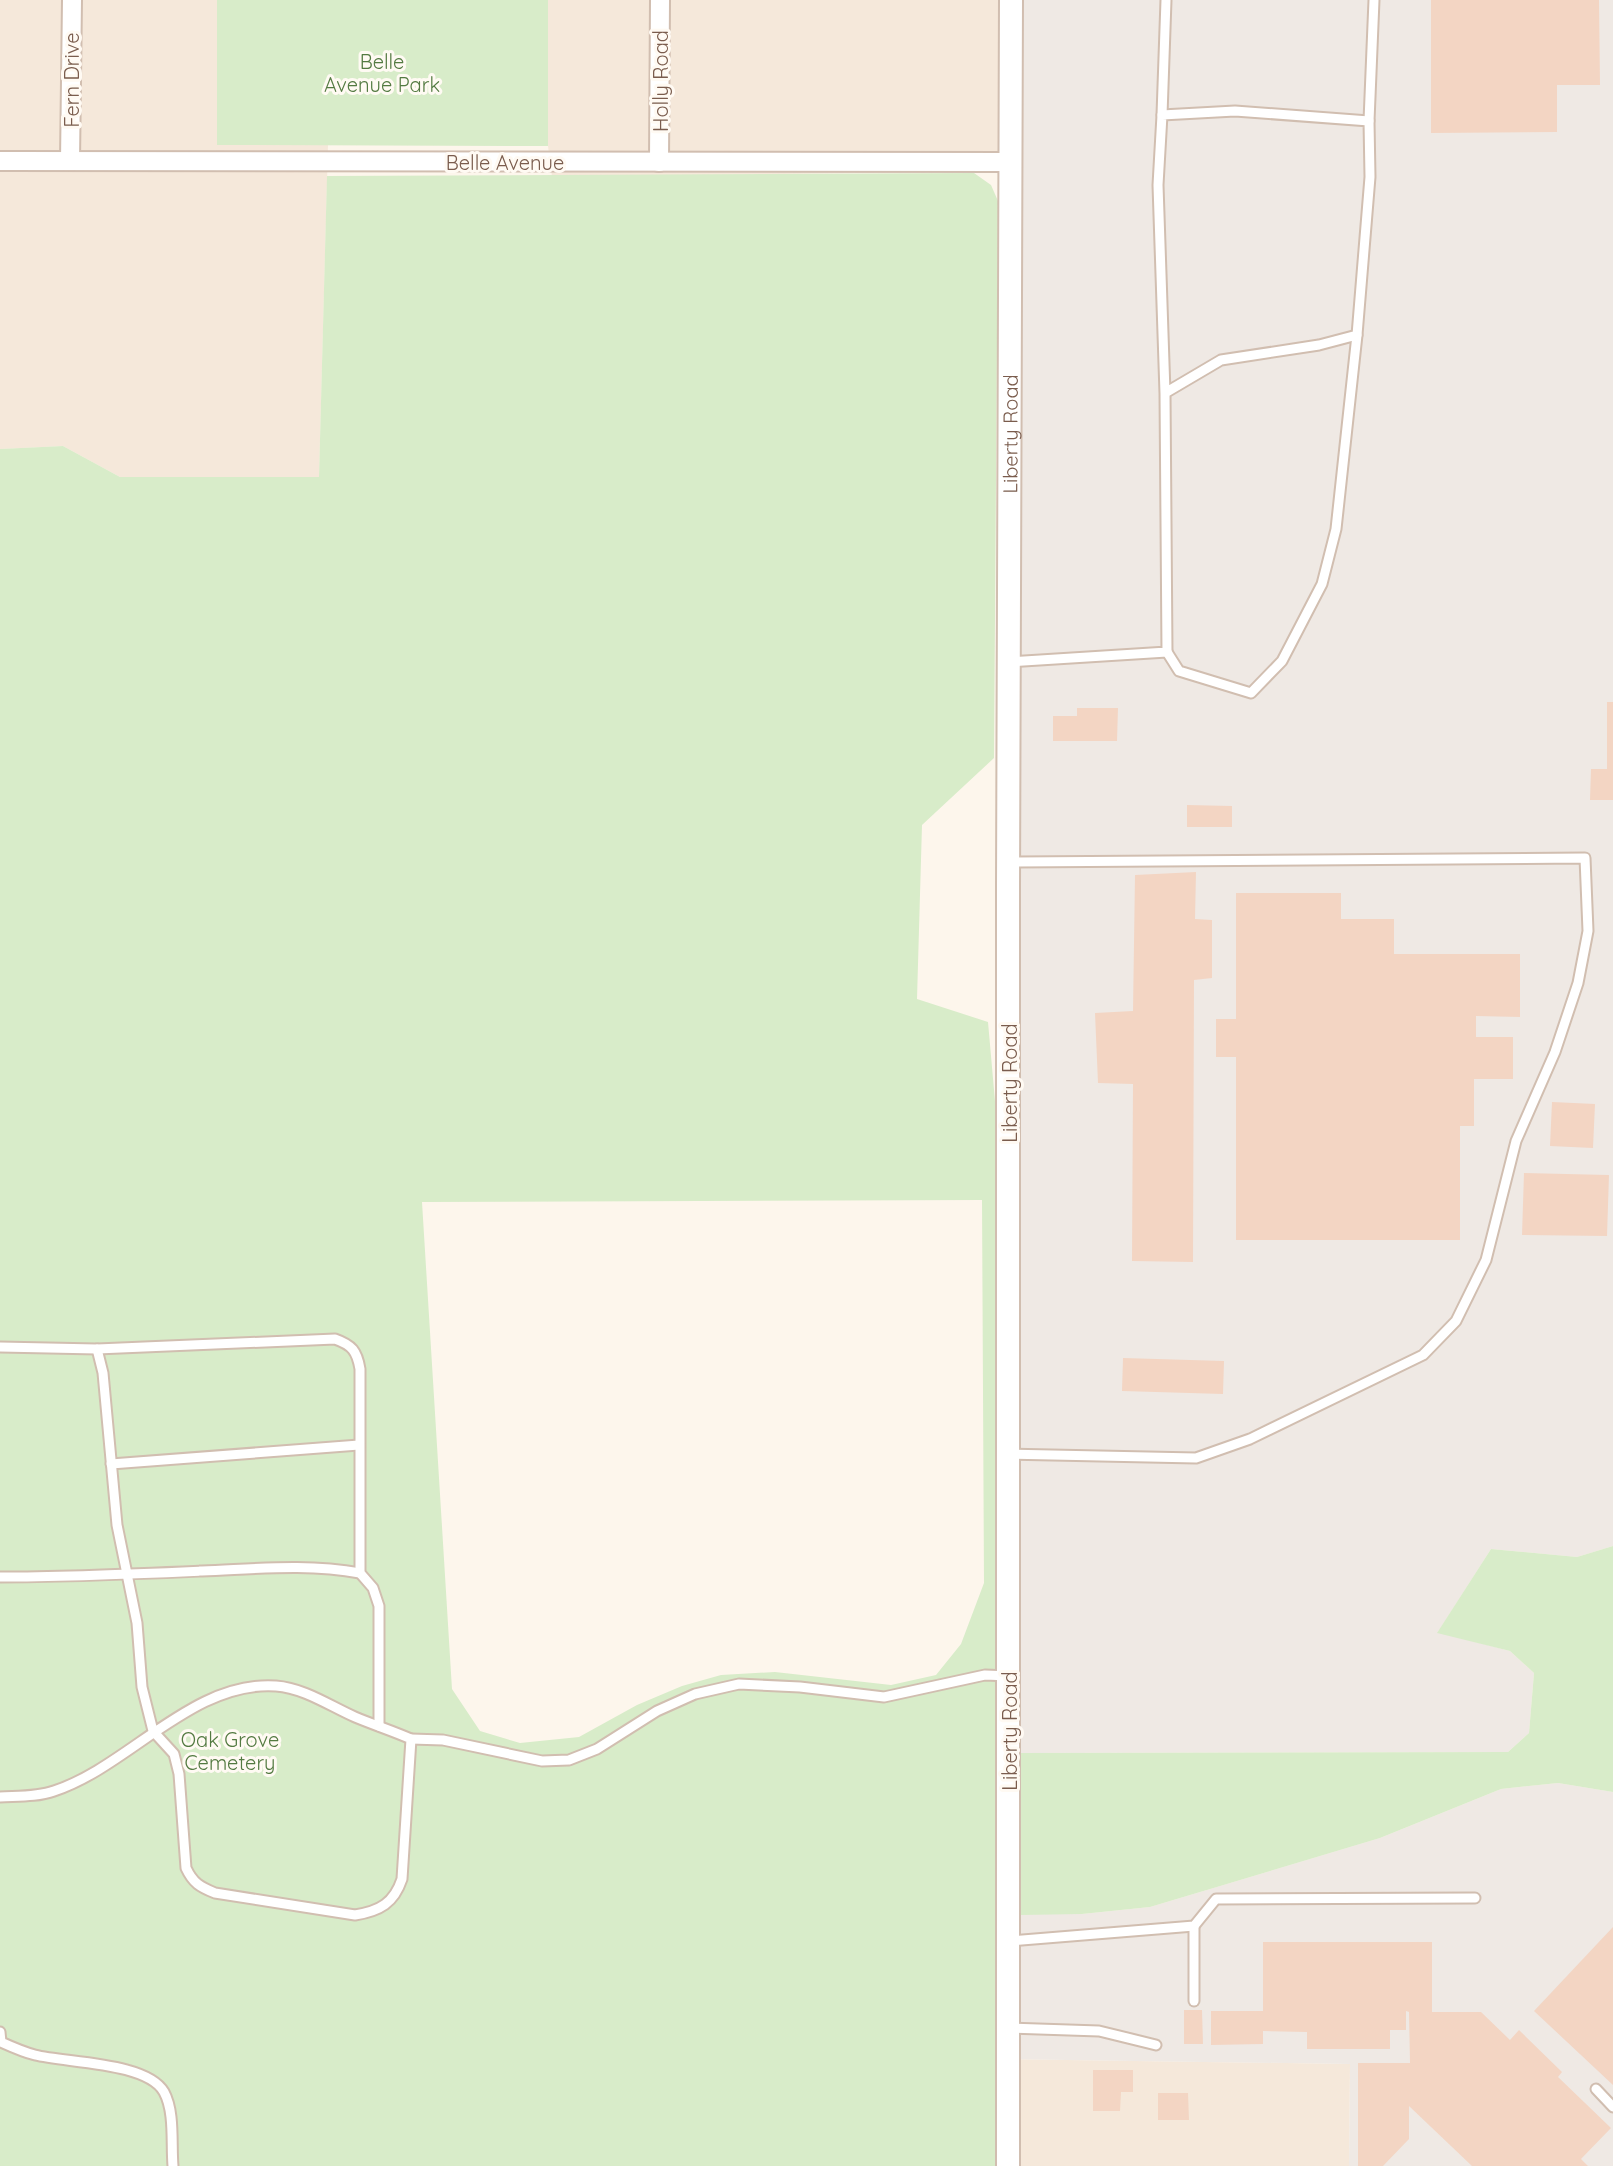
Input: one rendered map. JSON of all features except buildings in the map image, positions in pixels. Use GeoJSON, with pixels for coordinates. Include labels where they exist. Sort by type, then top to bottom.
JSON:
{"type":"FeatureCollection","features":[{"type":"Feature","properties":{"kind":"street","name":"Fern Drive"},"geometry":{"type":"LineString","coordinates":[[70,161],[72,0]]}},
{"type":"Feature","properties":{"kind":"street","name":"Holly Road"},"geometry":{"type":"LineString","coordinates":[[659,162],[660,0]]}},
{"type":"Feature","properties":{"kind":"street","name":"Liberty Road"},"geometry":{"type":"LineString","coordinates":[[1008,2166],[1011,0]]}},
{"type":"Feature","properties":{"kind":"street","name":"Belle Avenue"},"geometry":{"type":"LineString","coordinates":[[0,161],[1010,162]]}},
{"type":"Feature","properties":{"kind":"lane"},"geometry":{"type":"LineString","coordinates":[[1166,0],[1158,185],[1165,393],[1167,652],[1179,671],[1251,693],[1282,661],[1322,584],[1336,529],[1370,177],[1374,0]]}},
{"type":"Feature","properties":{"kind":"lane"},"geometry":{"type":"LineString","coordinates":[[1162,115],[1235,111],[1369,121]]}},
{"type":"Feature","properties":{"kind":"lane"},"geometry":{"type":"LineString","coordinates":[[1165,393],[1221,360],[1319,345],[1357,335]]}},
{"type":"Feature","properties":{"kind":"lane"},"geometry":{"type":"LineString","coordinates":[[1009,662],[1167,652]]}},
{"type":"Feature","properties":{"kind":"lane"},"geometry":{"type":"LineString","coordinates":[[1008,862],[1585,858],[1588,931],[1578,983],[1555,1052],[1516,1141],[1486,1260],[1456,1321],[1423,1355],[1250,1439],[1196,1458],[1009,1454]]}},
{"type":"Feature","properties":{"kind":"lane"},"geometry":{"type":"LineString","coordinates":[[0,1347],[97,1349],[335,1339],[349,1344],[357,1354],[360,1369],[360,1573]]}},
{"type":"Feature","properties":{"kind":"lane"},"geometry":{"type":"LineString","coordinates":[[97,1349],[103,1373],[117,1525],[137,1623],[142,1687],[153,1731],[174,1754],[179,1774],[186,1868],[190,1879],[199,1887],[215,1893],[355,1915],[387,1905],[397,1893],[402,1879],[411,1739]]}},
{"type":"Feature","properties":{"kind":"lane"},"geometry":{"type":"LineString","coordinates":[[111,1464],[359,1445]]}},
{"type":"Feature","properties":{"kind":"lane"},"geometry":{"type":"LineString","coordinates":[[0,1577],[287,1567],[328,1567],[360,1573],[373,1588],[379,1606],[379,1726]]}},
{"type":"Feature","properties":{"kind":"lane"},"geometry":{"type":"LineString","coordinates":[[0,1797],[40,1794],[75,1783],[153,1731],[232,1691],[255,1686],[279,1686],[305,1693],[411,1739],[443,1740],[542,1761],[569,1760],[597,1749],[657,1711],[685,1699],[739,1684],[800,1687],[884,1697],[985,1675],[1009,1676]]}},
{"type":"Feature","properties":{"kind":"lane"},"geometry":{"type":"LineString","coordinates":[[1194,2001],[1194,1926],[1216,1899],[1475,1898]]}},
{"type":"Feature","properties":{"kind":"lane"},"geometry":{"type":"LineString","coordinates":[[1009,1941],[1194,1926]]}},
{"type":"Feature","properties":{"kind":"lane"},"geometry":{"type":"LineString","coordinates":[[1009,2028],[1099,2031],[1156,2045]]}},
{"type":"Feature","properties":{"kind":"lane"},"geometry":{"type":"LineString","coordinates":[[0,2032],[0,2042],[36,2055],[127,2070],[149,2077],[164,2092],[169,2110],[173,2166]]}},
{"type":"Feature","properties":{"kind":"lane"},"geometry":{"type":"LineString","coordinates":[[1596,2089],[1613,2107]]}},
{"type":"Feature","properties":{"kind":"shaded area"},"geometry":{"type":"Polygon","coordinates":[[[0,0],[217,0],[217,145],[328,145],[319,477],[120,477],[63,446],[0,449],[0,0]]]}},
{"type":"Feature","properties":{"kind":"shaded area"},"geometry":{"type":"Polygon","coordinates":[[[548,0],[1022,0],[1021,171],[552,177],[548,146],[548,0]]]}},
{"type":"Feature","properties":{"kind":"shaded area"},"geometry":{"type":"Polygon","coordinates":[[[1022,0],[1613,0],[1613,1546],[1577,1557],[1491,1549],[1438,1632],[1510,1651],[1534,1673],[1529,1733],[1508,1752],[1019,1753],[1022,0]]]}},
{"type":"Feature","properties":{"kind":"shaded area"},"geometry":{"type":"Polygon","coordinates":[[[1558,1783],[1613,1792],[1613,2166],[1349,2166],[1350,2064],[998,2059],[999,1914],[1082,1914],[1150,1907],[1380,1838],[1501,1789],[1558,1783]]]}},
{"type":"Feature","properties":{"kind":"shaded area"},"geometry":{"type":"Polygon","coordinates":[[[998,2059],[1350,2064],[1349,2166],[998,2166],[998,2059]]]}},
{"type":"Feature","properties":{"kind":"green space","name":"Belle Avenue Park"},"geometry":{"type":"Polygon","coordinates":[[[217,0],[548,0],[548,146],[217,145],[217,0]]]}},
{"type":"Feature","properties":{"kind":"green space","name":"Oak Grove Cemetery"},"geometry":{"type":"Polygon","coordinates":[[[974,173],[991,185],[998,201],[994,758],[922,825],[917,999],[988,1022],[1001,1169],[998,2166],[0,2166],[0,449],[63,446],[120,477],[319,477],[327,176],[974,173]],[[982,1200],[422,1202],[452,1689],[480,1731],[520,1743],[579,1737],[637,1705],[682,1686],[721,1675],[775,1672],[891,1685],[936,1675],[961,1644],[984,1583],[982,1200]]]}},
{"type":"Feature","properties":{"kind":"green space"},"geometry":{"type":"Polygon","coordinates":[[[1613,1546],[1613,1792],[1558,1783],[1501,1789],[1380,1838],[1150,1907],[1082,1914],[1021,1915],[1019,1753],[1508,1752],[1529,1733],[1534,1673],[1510,1651],[1437,1633],[1491,1549],[1577,1557],[1613,1546]]]}}]}
